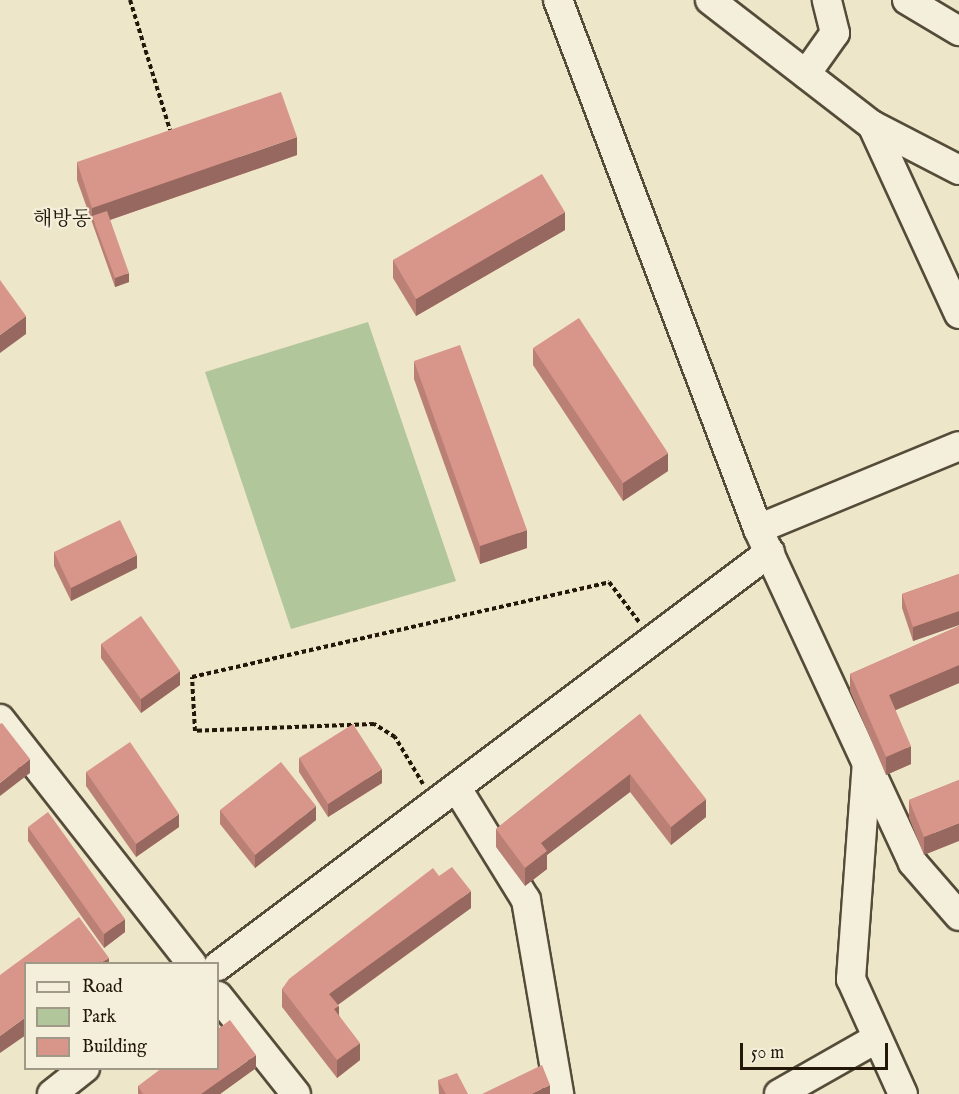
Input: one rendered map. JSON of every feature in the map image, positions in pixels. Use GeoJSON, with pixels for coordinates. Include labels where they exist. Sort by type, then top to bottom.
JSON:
{"type":"FeatureCollection","features":[{"type":"Feature","properties":{"kind":"street"},"geometry":{"type":"LineString","coordinates":[[558,0],[764,541],[868,756],[913,863],[959,916]]}},
{"type":"Feature","properties":{"kind":"street"},"geometry":{"type":"LineString","coordinates":[[710,0],[872,125],[959,170]]}},
{"type":"Feature","properties":{"kind":"street"},"geometry":{"type":"LineString","coordinates":[[806,74],[835,33],[827,0]]}},
{"type":"Feature","properties":{"kind":"street"},"geometry":{"type":"LineString","coordinates":[[907,0],[959,31]]}},
{"type":"Feature","properties":{"kind":"street"},"geometry":{"type":"LineString","coordinates":[[872,125],[959,314]]}},
{"type":"Feature","properties":{"kind":"street"},"geometry":{"type":"LineString","coordinates":[[219,965],[447,797],[653,640],[764,541],[959,446]]}},
{"type":"Feature","properties":{"kind":"street"},"geometry":{"type":"LineString","coordinates":[[0,719],[191,962]]}},
{"type":"Feature","properties":{"kind":"street"},"geometry":{"type":"LineString","coordinates":[[868,756],[851,979],[876,1039],[903,1094]]}},
{"type":"Feature","properties":{"kind":"street"},"geometry":{"type":"LineString","coordinates":[[447,797],[526,900],[559,1094]]}},
{"type":"Feature","properties":{"kind":"street"},"geometry":{"type":"LineString","coordinates":[[219,997],[296,1094]]}},
{"type":"Feature","properties":{"kind":"street"},"geometry":{"type":"LineString","coordinates":[[778,1094],[876,1039]]}},
{"type":"Feature","properties":{"kind":"street"},"geometry":{"type":"LineString","coordinates":[[52,1094],[82,1070]]}},
{"type":"Feature","properties":{"kind":"path"},"geometry":{"type":"LineString","coordinates":[[130,0],[170,129]]}},
{"type":"Feature","properties":{"kind":"path"},"geometry":{"type":"LineString","coordinates":[[447,797],[395,737],[381,727],[195,731],[192,677],[609,582],[653,640]]}},
{"type":"Feature","properties":{"kind":"green space"},"geometry":{"type":"Polygon","coordinates":[[[368,322],[456,581],[291,629],[205,372],[368,322]]]}},
{"type":"Feature","properties":{"kind":"building"},"geometry":{"type":"Polygon","coordinates":[[[281,92],[297,137],[92,208],[77,162],[281,92]]]}},
{"type":"Feature","properties":{"kind":"building"},"geometry":{"type":"Polygon","coordinates":[[[542,174],[565,212],[416,299],[393,260],[542,174]]]}},
{"type":"Feature","properties":{"kind":"building"},"geometry":{"type":"Polygon","coordinates":[[[107,211],[129,273],[115,278],[92,216],[107,211]]]}},
{"type":"Feature","properties":{"kind":"building"},"geometry":{"type":"Polygon","coordinates":[[[0,280],[26,316],[0,335],[0,280]]]}},
{"type":"Feature","properties":{"kind":"building"},"geometry":{"type":"Polygon","coordinates":[[[579,318],[668,453],[623,483],[533,348],[579,318]]]}},
{"type":"Feature","properties":{"kind":"building"},"geometry":{"type":"Polygon","coordinates":[[[460,345],[527,530],[480,546],[414,361],[460,345]]]}},
{"type":"Feature","properties":{"kind":"building"},"geometry":{"type":"Polygon","coordinates":[[[120,520],[137,555],[71,588],[54,552],[120,520]]]}},
{"type":"Feature","properties":{"kind":"building"},"geometry":{"type":"Polygon","coordinates":[[[959,574],[959,611],[913,627],[902,594],[959,574]]]}},
{"type":"Feature","properties":{"kind":"building"},"geometry":{"type":"Polygon","coordinates":[[[141,616],[180,671],[141,699],[101,644],[141,616]]]}},
{"type":"Feature","properties":{"kind":"building"},"geometry":{"type":"Polygon","coordinates":[[[959,626],[959,665],[889,695],[911,746],[886,757],[850,674],[959,626]]]}},
{"type":"Feature","properties":{"kind":"building"},"geometry":{"type":"Polygon","coordinates":[[[640,714],[706,799],[671,827],[630,774],[541,843],[547,851],[525,868],[496,829],[640,714]]]}},
{"type":"Feature","properties":{"kind":"building"},"geometry":{"type":"Polygon","coordinates":[[[2,723],[30,759],[0,783],[0,724],[2,723]]]}},
{"type":"Feature","properties":{"kind":"building"},"geometry":{"type":"Polygon","coordinates":[[[353,724],[382,769],[328,804],[299,758],[353,724]]]}},
{"type":"Feature","properties":{"kind":"building"},"geometry":{"type":"Polygon","coordinates":[[[130,742],[179,814],[136,844],[86,772],[130,742]]]}},
{"type":"Feature","properties":{"kind":"building"},"geometry":{"type":"Polygon","coordinates":[[[281,762],[316,806],[255,855],[220,810],[281,762]]]}},
{"type":"Feature","properties":{"kind":"building"},"geometry":{"type":"Polygon","coordinates":[[[959,780],[959,823],[924,837],[909,800],[959,780]]]}},
{"type":"Feature","properties":{"kind":"building"},"geometry":{"type":"Polygon","coordinates":[[[48,812],[125,919],[104,934],[28,827],[48,812]]]}},
{"type":"Feature","properties":{"kind":"building"},"geometry":{"type":"Polygon","coordinates":[[[452,867],[471,891],[329,994],[339,1006],[334,1009],[360,1043],[337,1060],[282,989],[289,979],[433,868],[439,876],[452,867]]]}},
{"type":"Feature","properties":{"kind":"building"},"geometry":{"type":"Polygon","coordinates":[[[79,917],[109,958],[102,962],[24,962],[24,1018],[0,1036],[0,975],[79,917]]]}},
{"type":"Feature","properties":{"kind":"building"},"geometry":{"type":"Polygon","coordinates":[[[230,1020],[256,1055],[201,1094],[143,1094],[138,1086],[159,1070],[219,1070],[219,1028],[230,1020]]]}},
{"type":"Feature","properties":{"kind":"building"},"geometry":{"type":"Polygon","coordinates":[[[542,1065],[550,1085],[531,1094],[482,1094],[542,1065]]]}},
{"type":"Feature","properties":{"kind":"building"},"geometry":{"type":"Polygon","coordinates":[[[457,1073],[468,1094],[446,1094],[438,1080],[457,1073]]]}},
{"type":"Feature","properties":{"kind":"district","name":"해방동"},"geometry":{"type":"Point","coordinates":[62,219]}}]}
